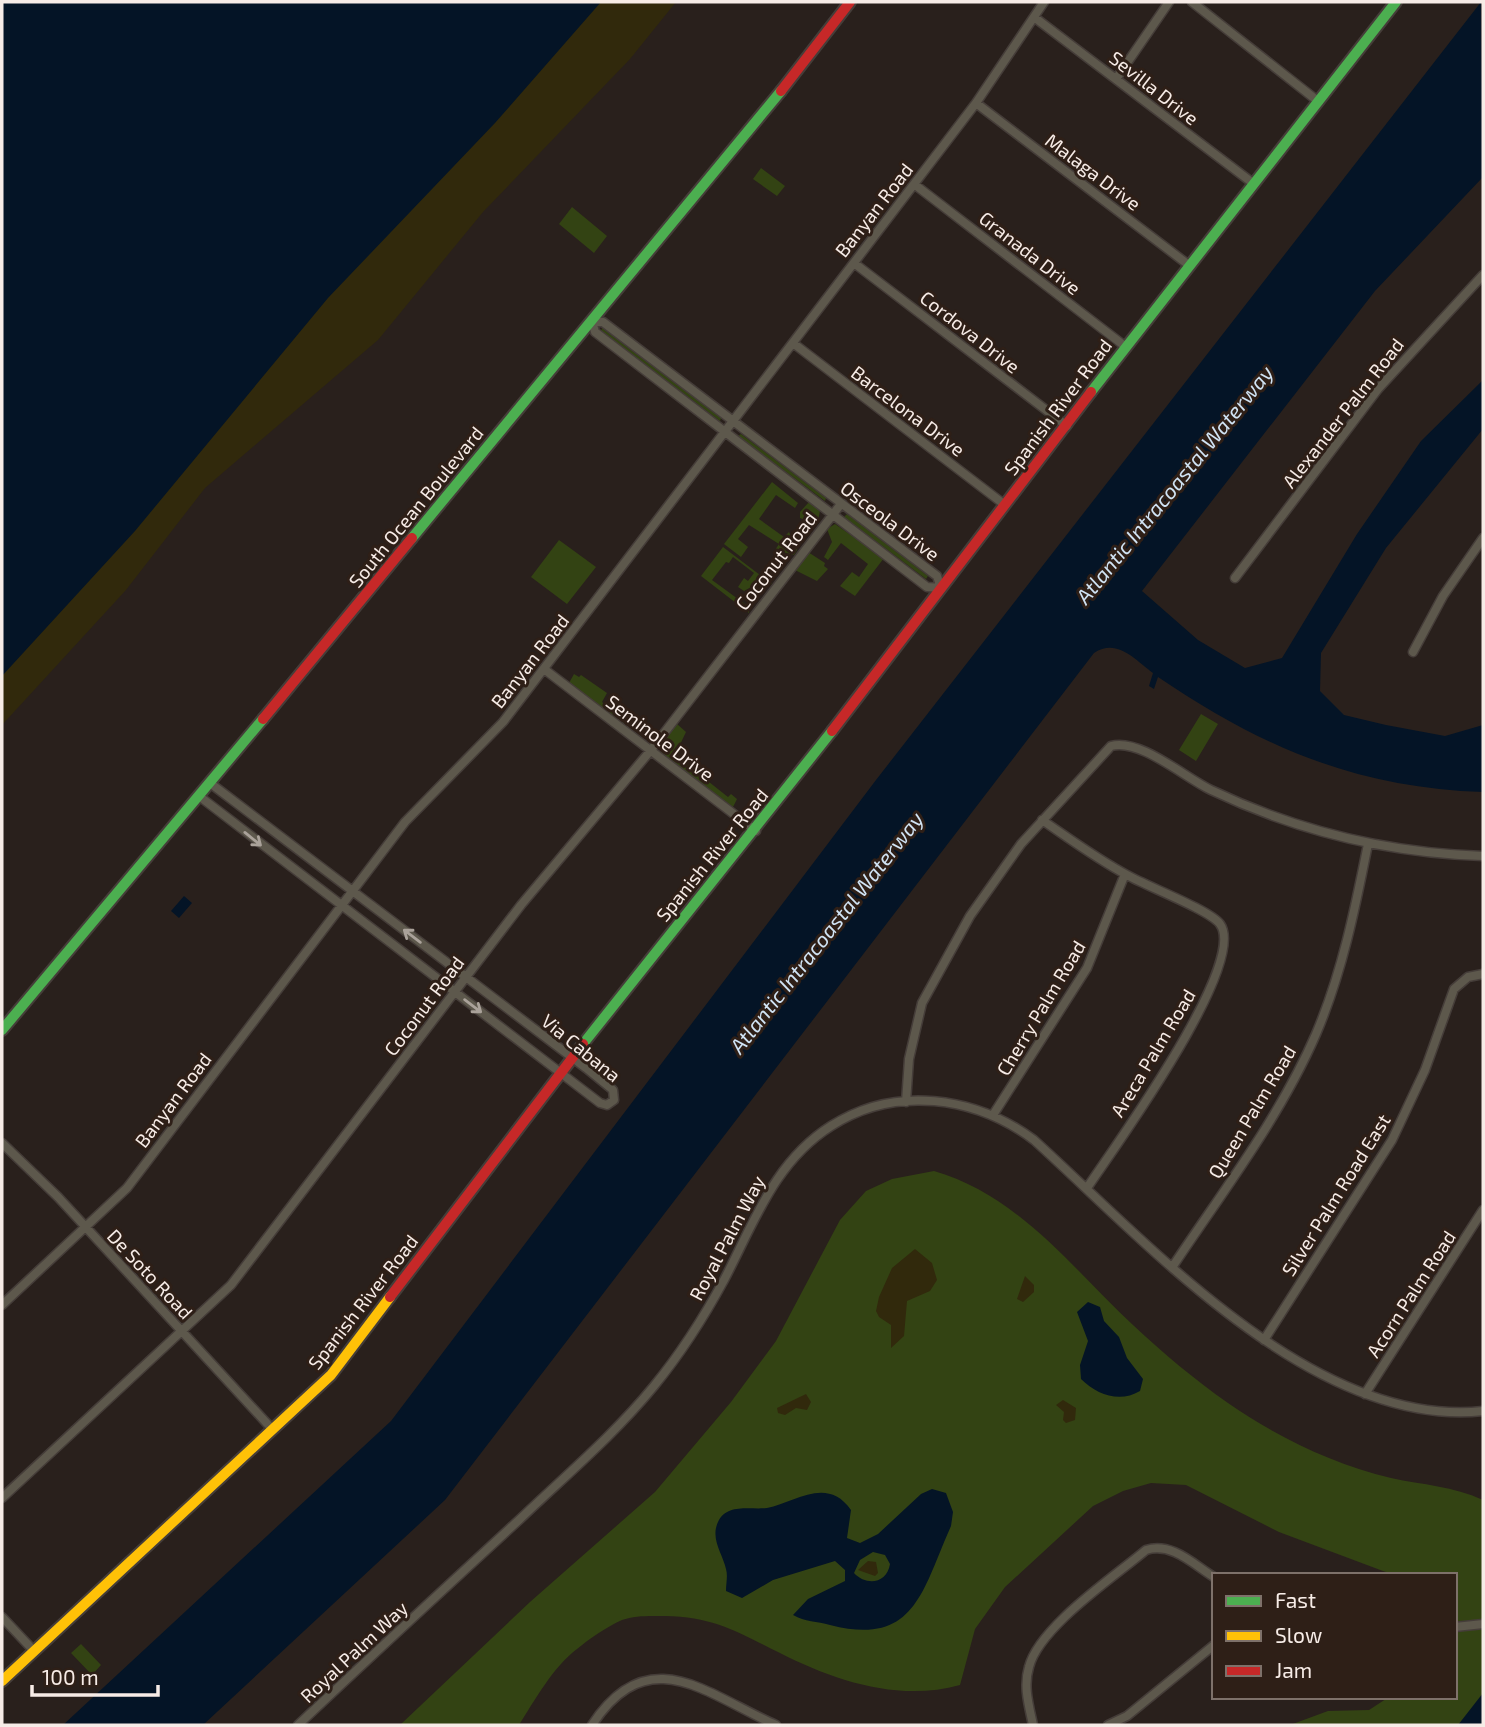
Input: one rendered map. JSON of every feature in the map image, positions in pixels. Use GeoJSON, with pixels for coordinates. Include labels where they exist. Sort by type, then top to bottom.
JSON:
{"type":"FeatureCollection","features":[{"type":"Feature","properties":{"kind":"street","name":"South Ocean Boulevard"},"geometry":{"type":"LineString","coordinates":[[2,1030],[592,321],[782,90],[850,2]]}},
{"type":"Feature","properties":{"kind":"street","name":"Banyan Road"},"geometry":{"type":"LineString","coordinates":[[2,1305],[127,1188],[418,807],[496,729],[544,669],[976,103],[1044,2]]}},
{"type":"Feature","properties":{"kind":"street"},"geometry":{"type":"LineString","coordinates":[[1116,79],[1169,2]]}},
{"type":"Feature","properties":{"kind":"street"},"geometry":{"type":"LineString","coordinates":[[1192,2],[1319,102]]}},
{"type":"Feature","properties":{"kind":"street","name":"Spanish River Road"},"geometry":{"type":"LineString","coordinates":[[2,1681],[331,1375],[560,1073],[756,831],[1126,347],[1396,2]]}},
{"type":"Feature","properties":{"kind":"street","name":"Sevilla Drive"},"geometry":{"type":"LineString","coordinates":[[1034,17],[1254,184]]}},
{"type":"Feature","properties":{"kind":"street","name":"Malaga Drive"},"geometry":{"type":"LineString","coordinates":[[976,103],[1190,266]]}},
{"type":"Feature","properties":{"kind":"street","name":"Granada Drive"},"geometry":{"type":"LineString","coordinates":[[914,184],[1126,347]]}},
{"type":"Feature","properties":{"kind":"street","name":"Cordova Drive"},"geometry":{"type":"LineString","coordinates":[[854,263],[1067,426]]}},
{"type":"Feature","properties":{"kind":"street","name":"Alexander Palm Road"},"geometry":{"type":"LineString","coordinates":[[1235,578],[1378,389],[1483,275]]}},
{"type":"Feature","properties":{"kind":"street","name":"Osceola Drive"},"geometry":{"type":"LineString","coordinates":[[592,321],[607,325],[937,576],[941,589],[928,587],[725,432],[595,332],[592,321]]}},
{"type":"Feature","properties":{"kind":"street","name":"Barcelona Drive"},"geometry":{"type":"LineString","coordinates":[[793,343],[1005,505]]}},
{"type":"Feature","properties":{"kind":"street","name":"Coconut Road"},"geometry":{"type":"LineString","coordinates":[[2,1499],[231,1285],[529,895],[651,750],[841,504]]}},
{"type":"Feature","properties":{"kind":"street"},"geometry":{"type":"LineString","coordinates":[[1413,652],[1448,588],[1483,538]]}},
{"type":"Feature","properties":{"kind":"street","name":"Seminole Drive"},"geometry":{"type":"LineString","coordinates":[[544,669],[756,831]]}},
{"type":"Feature","properties":{"kind":"street"},"geometry":{"type":"LineString","coordinates":[[906,1102],[909,1059],[926,995],[994,878],[1103,752],[1123,744],[1137,747],[1177,772],[1240,803],[1306,828],[1368,844],[1422,852],[1483,856]]}},
{"type":"Feature","properties":{"kind":"street","name":"Via Cabana"},"geometry":{"type":"LineString","coordinates":[[199,796],[600,1103],[607,1105],[614,1100],[613,1090],[210,783]]}},
{"type":"Feature","properties":{"kind":"street","name":"Areca Palm Road"},"geometry":{"type":"LineString","coordinates":[[1042,820],[1125,874],[1215,919],[1222,926],[1226,943],[1216,975],[1188,1033],[1087,1188]]}},
{"type":"Feature","properties":{"kind":"street","name":"Queen Palm Road"},"geometry":{"type":"LineString","coordinates":[[1174,1266],[1270,1120],[1316,1033],[1347,944],[1368,844]]}},
{"type":"Feature","properties":{"kind":"street","name":"Cherry Palm Road"},"geometry":{"type":"LineString","coordinates":[[993,1115],[1087,968],[1125,874]]}},
{"type":"Feature","properties":{"kind":"street","name":"Silver Palm Road East"},"geometry":{"type":"LineString","coordinates":[[1264,1340],[1392,1140],[1425,1070],[1458,984],[1468,977],[1483,974]]}},
{"type":"Feature","properties":{"kind":"street","name":"Royal Palm Way"},"geometry":{"type":"LineString","coordinates":[[298,1725],[632,1411],[695,1329],[769,1189],[791,1159],[818,1134],[850,1116],[876,1106],[941,1101],[993,1115],[1034,1140],[1174,1266],[1264,1340],[1305,1365],[1365,1394],[1420,1409],[1483,1411]]}},
{"type":"Feature","properties":{"kind":"street","name":"De Soto Road"},"geometry":{"type":"LineString","coordinates":[[2,1143],[86,1228],[273,1430]]}},
{"type":"Feature","properties":{"kind":"street","name":"Acorn Palm Road"},"geometry":{"type":"LineString","coordinates":[[1365,1394],[1483,1210]]}},
{"type":"Feature","properties":{"kind":"street"},"geometry":{"type":"LineString","coordinates":[[1033,1725],[1027,1694],[1027,1676],[1041,1642],[1146,1550],[1155,1547],[1173,1551],[1212,1576]]}},
{"type":"Feature","properties":{"kind":"street"},"geometry":{"type":"LineString","coordinates":[[2,1616],[34,1651]]}},
{"type":"Feature","properties":{"kind":"street"},"geometry":{"type":"LineString","coordinates":[[1457,1627],[1483,1624]]}},
{"type":"Feature","properties":{"kind":"street"},"geometry":{"type":"LineString","coordinates":[[1108,1725],[1127,1716],[1212,1647]]}},
{"type":"Feature","properties":{"kind":"street"},"geometry":{"type":"LineString","coordinates":[[592,1725],[607,1705],[626,1690],[665,1679],[698,1685],[776,1725]]}},
{"type":"Feature","properties":{"kind":"green space"},"geometry":{"type":"Polygon","coordinates":[[[761,168],[785,186],[777,196],[753,179],[761,168]]]}},
{"type":"Feature","properties":{"kind":"green space"},"geometry":{"type":"Polygon","coordinates":[[[572,207],[607,236],[594,253],[559,224],[572,207]]]}},
{"type":"Feature","properties":{"kind":"green space"},"geometry":{"type":"Polygon","coordinates":[[[602,328],[721,418],[720,421],[601,331],[602,328]]]}},
{"type":"Feature","properties":{"kind":"green space"},"geometry":{"type":"Polygon","coordinates":[[[741,434],[826,498],[825,501],[738,436],[741,434]]]}},
{"type":"Feature","properties":{"kind":"green space"},"geometry":{"type":"Polygon","coordinates":[[[772,482],[798,503],[795,508],[776,495],[759,519],[784,537],[789,532],[797,550],[794,555],[775,550],[779,544],[749,525],[738,539],[748,547],[741,557],[724,544],[772,482]]]}},
{"type":"Feature","properties":{"kind":"green space"},"geometry":{"type":"Polygon","coordinates":[[[809,502],[820,511],[817,525],[800,518],[800,512],[809,502]]]}},
{"type":"Feature","properties":{"kind":"green space"},"geometry":{"type":"Polygon","coordinates":[[[847,514],[928,576],[926,579],[844,517],[847,514]]]}},
{"type":"Feature","properties":{"kind":"green space"},"geometry":{"type":"Polygon","coordinates":[[[835,524],[884,558],[855,596],[840,586],[852,572],[859,577],[868,564],[841,543],[828,560],[824,557],[832,542],[827,529],[835,524]]]}},
{"type":"Feature","properties":{"kind":"green space"},"geometry":{"type":"Polygon","coordinates":[[[559,540],[596,567],[567,604],[531,577],[559,540]]]}},
{"type":"Feature","properties":{"kind":"green space"},"geometry":{"type":"Polygon","coordinates":[[[723,547],[772,584],[755,585],[744,591],[738,587],[744,578],[748,581],[754,573],[733,557],[729,563],[726,562],[712,580],[749,607],[749,613],[701,576],[723,547]]]}},
{"type":"Feature","properties":{"kind":"green space"},"geometry":{"type":"Polygon","coordinates":[[[808,552],[825,563],[824,566],[828,569],[817,581],[795,570],[808,552]]]}},
{"type":"Feature","properties":{"kind":"green space"},"geometry":{"type":"Polygon","coordinates":[[[574,674],[579,677],[581,675],[607,693],[602,702],[640,731],[645,724],[656,732],[649,741],[569,683],[574,674]]]}},
{"type":"Feature","properties":{"kind":"green space"},"geometry":{"type":"Polygon","coordinates":[[[1201,714],[1218,724],[1196,761],[1179,750],[1201,714]]]}},
{"type":"Feature","properties":{"kind":"green space"},"geometry":{"type":"Polygon","coordinates":[[[677,724],[686,732],[675,755],[728,797],[731,794],[737,799],[733,807],[661,752],[661,743],[677,724]]]}},
{"type":"Feature","properties":{"kind":"green space"},"geometry":{"type":"Polygon","coordinates":[[[768,798],[771,805],[759,819],[750,820],[743,815],[745,809],[754,813],[768,798]]]}},
{"type":"Feature","properties":{"kind":"green space"},"geometry":{"type":"Polygon","coordinates":[[[934,1171],[964,1182],[992,1197],[1042,1236],[1133,1325],[1191,1376],[1266,1427],[1306,1448],[1348,1465],[1391,1478],[1438,1486],[1483,1500],[1483,1725],[1290,1725],[1328,1711],[1369,1710],[1386,1699],[1457,1699],[1457,1573],[1390,1573],[1279,1532],[1186,1485],[1151,1483],[1123,1491],[1093,1506],[1005,1587],[975,1629],[960,1685],[914,1691],[868,1686],[823,1672],[738,1632],[712,1623],[683,1617],[644,1616],[622,1620],[568,1656],[545,1684],[519,1725],[400,1725],[530,1602],[655,1492],[731,1402],[776,1341],[840,1220],[866,1191],[892,1179],[934,1171]]]}},
{"type":"Feature","properties":{"kind":"green space"},"geometry":{"type":"Polygon","coordinates":[[[81,1644],[101,1665],[92,1675],[71,1653],[81,1644]]]}},
{"type":"Feature","properties":{"kind":"sand"},"geometry":{"type":"Polygon","coordinates":[[[380,2],[676,2],[630,59],[483,212],[378,340],[205,488],[126,590],[2,725],[2,448],[380,2]]]}},
{"type":"Feature","properties":{"kind":"sand"},"geometry":{"type":"Polygon","coordinates":[[[915,1249],[932,1263],[937,1280],[930,1291],[907,1301],[904,1336],[891,1348],[891,1325],[879,1317],[876,1311],[879,1297],[892,1268],[915,1249]]]}},
{"type":"Feature","properties":{"kind":"sand"},"geometry":{"type":"Polygon","coordinates":[[[1025,1276],[1034,1285],[1034,1292],[1023,1302],[1017,1299],[1025,1276]]]}},
{"type":"Feature","properties":{"kind":"sand"},"geometry":{"type":"Polygon","coordinates":[[[806,1394],[811,1402],[807,1410],[796,1408],[785,1415],[778,1413],[777,1408],[806,1394]]]}},
{"type":"Feature","properties":{"kind":"sand"},"geometry":{"type":"Polygon","coordinates":[[[1063,1400],[1076,1408],[1075,1420],[1066,1423],[1063,1420],[1064,1412],[1056,1405],[1063,1400]]]}},
{"type":"Feature","properties":{"kind":"sand"},"geometry":{"type":"Polygon","coordinates":[[[868,1561],[876,1562],[878,1573],[875,1576],[858,1570],[868,1561]]]}},
{"type":"Feature","properties":{"kind":"water"},"geometry":{"type":"Polygon","coordinates":[[[2,2],[601,2],[495,123],[328,298],[135,531],[2,676],[2,2]]]}},
{"type":"Feature","properties":{"kind":"water","name":"Atlantic Intracoastal Waterway"},"geometry":{"type":"Polygon","coordinates":[[[1481,2],[1483,177],[1375,291],[1142,591],[1198,640],[1245,668],[1282,658],[1357,534],[1421,441],[1483,380],[1483,429],[1386,548],[1321,653],[1320,691],[1344,715],[1386,725],[1445,736],[1483,725],[1483,792],[1437,789],[1394,782],[1312,759],[1235,724],[1158,677],[1154,689],[1149,686],[1153,673],[1125,652],[1110,648],[1094,653],[445,1500],[203,1725],[63,1725],[391,1421],[876,780],[1481,2]]]}},
{"type":"Feature","properties":{"kind":"water"},"geometry":{"type":"Polygon","coordinates":[[[184,896],[192,903],[179,918],[171,911],[184,896]]]}},
{"type":"Feature","properties":{"kind":"water"},"geometry":{"type":"Polygon","coordinates":[[[1088,1302],[1100,1307],[1104,1321],[1119,1337],[1127,1358],[1143,1379],[1140,1391],[1132,1395],[1109,1396],[1081,1379],[1080,1365],[1088,1341],[1077,1312],[1088,1302]]]}},
{"type":"Feature","properties":{"kind":"water"},"geometry":{"type":"Polygon","coordinates":[[[932,1489],[946,1493],[953,1512],[951,1526],[922,1592],[912,1608],[898,1620],[881,1628],[858,1630],[793,1615],[808,1599],[845,1581],[845,1570],[835,1561],[773,1580],[742,1598],[726,1591],[727,1572],[715,1534],[718,1522],[727,1512],[767,1508],[810,1494],[832,1494],[851,1510],[847,1538],[860,1543],[878,1534],[921,1494],[932,1489]],[[873,1552],[860,1560],[854,1573],[864,1580],[880,1579],[885,1576],[890,1564],[885,1555],[873,1552]]]}},
{"type":"Feature","properties":{"kind":"water"},"geometry":{"type":"Polygon","coordinates":[[[1483,1693],[1483,1725],[1458,1725],[1483,1693]]]}},
{"type":"Feature","properties":{"kind":"traffic: fast"},"geometry":{"type":"LineString","coordinates":[[1091,392],[1396,2]]}},
{"type":"Feature","properties":{"kind":"traffic: fast"},"geometry":{"type":"LineString","coordinates":[[412,538],[781,91]]}},
{"type":"Feature","properties":{"kind":"traffic: fast"},"geometry":{"type":"LineString","coordinates":[[2,1030],[263,719]]}},
{"type":"Feature","properties":{"kind":"traffic: fast"},"geometry":{"type":"LineString","coordinates":[[583,1044],[832,731]]}},
{"type":"Feature","properties":{"kind":"traffic: slow"},"geometry":{"type":"LineString","coordinates":[[2,1681],[331,1375],[390,1297]]}},
{"type":"Feature","properties":{"kind":"traffic: jam"},"geometry":{"type":"LineString","coordinates":[[781,91],[850,2]]}},
{"type":"Feature","properties":{"kind":"traffic: jam"},"geometry":{"type":"LineString","coordinates":[[832,731],[1091,392]]}},
{"type":"Feature","properties":{"kind":"traffic: jam"},"geometry":{"type":"LineString","coordinates":[[263,719],[412,538]]}},
{"type":"Feature","properties":{"kind":"traffic: jam"},"geometry":{"type":"LineString","coordinates":[[390,1297],[583,1044]]}}]}
